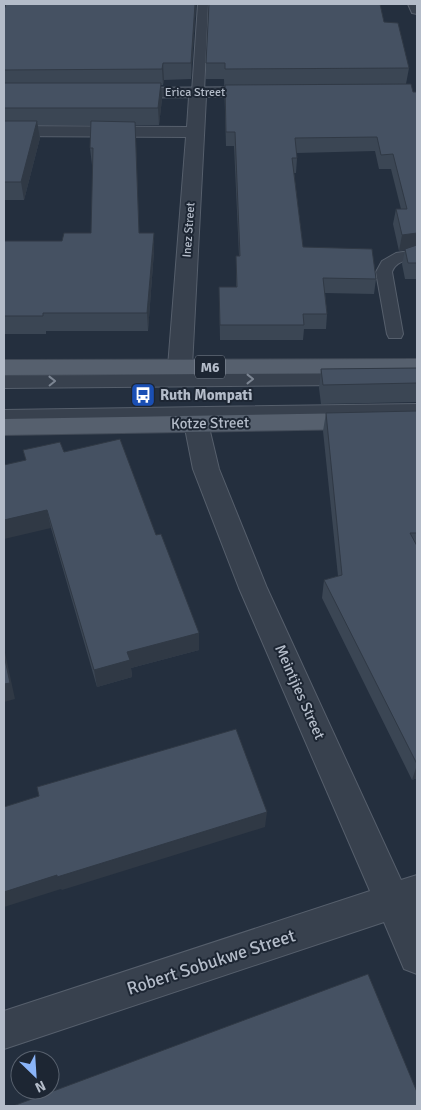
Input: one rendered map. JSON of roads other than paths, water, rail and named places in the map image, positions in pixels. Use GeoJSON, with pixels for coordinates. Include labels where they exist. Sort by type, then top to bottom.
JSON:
{"type":"FeatureCollection","features":[{"type":"Feature","properties":{"kind":"main road","name":"M6"},"geometry":{"type":"LineString","coordinates":[[4,368],[417,366]]}},
{"type":"Feature","properties":{"kind":"main road","name":"Kotze Street"},"geometry":{"type":"LineString","coordinates":[[4,427],[417,420]]}},
{"type":"Feature","properties":{"kind":"street"},"geometry":{"type":"LineString","coordinates":[[415,4],[417,10]]}},
{"type":"Feature","properties":{"kind":"street","name":"Inez Street"},"geometry":{"type":"LineString","coordinates":[[180,367],[198,92]]}},
{"type":"Feature","properties":{"kind":"street","name":"Erica Street"},"geometry":{"type":"LineString","coordinates":[[111,93],[278,92]]}},
{"type":"Feature","properties":{"kind":"street"},"geometry":{"type":"LineString","coordinates":[[4,132],[195,132]]}},
{"type":"Feature","properties":{"kind":"street","name":"Meintjies Street"},"geometry":{"type":"LineString","coordinates":[[196,423],[206,469],[253,588],[405,897],[417,956]]}},
{"type":"Feature","properties":{"kind":"street","name":"Robert Sobukwe Street"},"geometry":{"type":"LineString","coordinates":[[4,1030],[405,897]]}},
{"type":"Feature","properties":{"kind":"lane"},"geometry":{"type":"LineString","coordinates":[[198,92],[203,4]]}},
{"type":"Feature","properties":{"kind":"lane"},"geometry":{"type":"LineString","coordinates":[[395,334],[384,272],[387,264],[401,256],[417,254]]}},
{"type":"Feature","properties":{"kind":"lane"},"geometry":{"type":"LineString","coordinates":[[4,382],[417,379]]}},
{"type":"Feature","properties":{"kind":"lane","name":"Kotze Street"},"geometry":{"type":"LineString","coordinates":[[4,416],[417,410]]}},
{"type":"Feature","properties":{"kind":"place","name":"Ruth Mompati"},"geometry":{"type":"Point","coordinates":[143,395]}}]}
